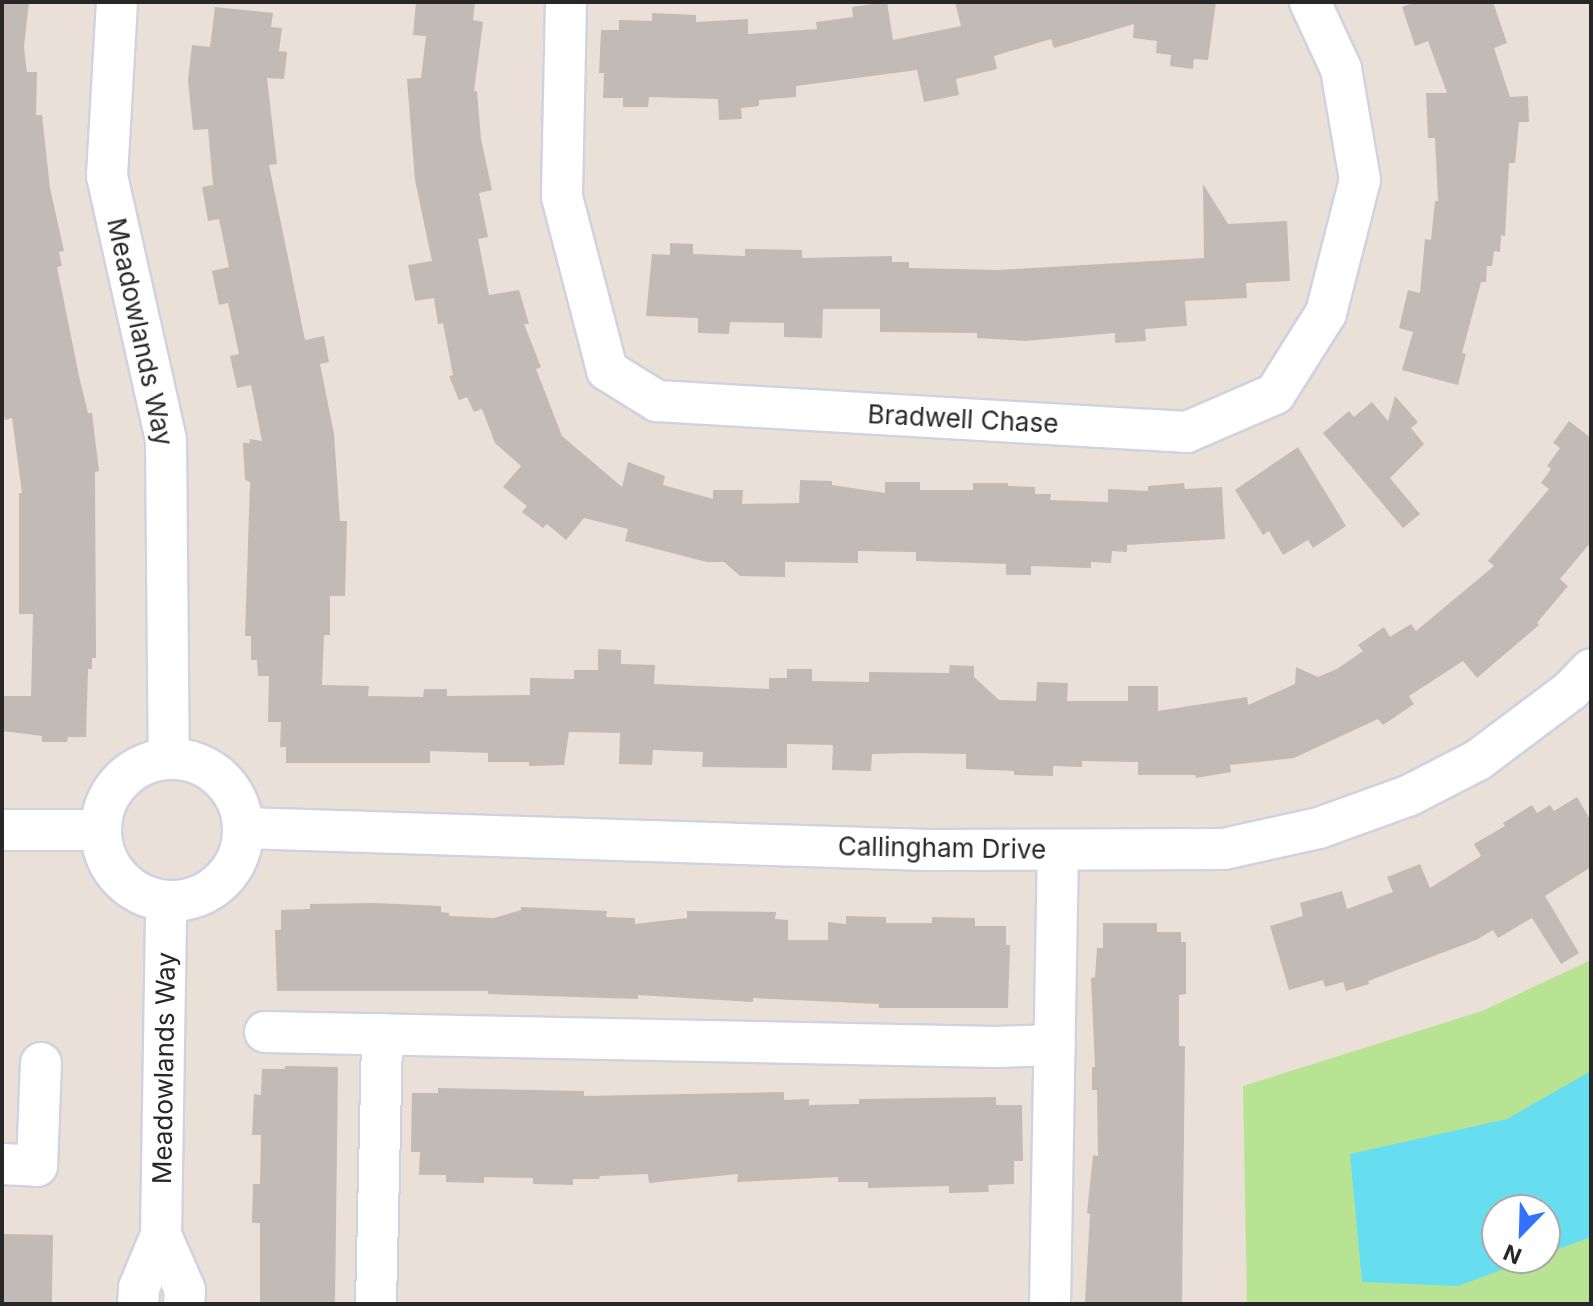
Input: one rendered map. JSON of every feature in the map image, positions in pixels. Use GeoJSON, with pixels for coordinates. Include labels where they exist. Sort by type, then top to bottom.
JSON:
{"type":"FeatureCollection","features":[{"type":"Feature","properties":{"kind":"street","name":"Meadowlands Way"},"geometry":{"type":"LineString","coordinates":[[117,2],[107,176],[166,440],[169,758]]}},
{"type":"Feature","properties":{"kind":"street","name":"Bradwell Chase"},"geometry":{"type":"LineString","coordinates":[[566,2],[562,197],[607,370],[657,401],[1187,432],[1275,394],[1326,313],[1360,180],[1341,69],[1310,2]]}},
{"type":"Feature","properties":{"kind":"street","name":"Callingham Drive"},"geometry":{"type":"LineString","coordinates":[[244,828],[494,839],[1058,850],[1224,849],[1319,828],[1410,795],[1478,760],[1570,691],[1591,669]]}},
{"type":"Feature","properties":{"kind":"street"},"geometry":{"type":"LineString","coordinates":[[169,758],[197,763],[221,778],[237,801],[244,828],[240,852],[229,873],[212,890],[190,900],[166,902],[140,895],[119,879],[105,856],[99,830],[105,803],[120,780],[142,764],[169,758]]}},
{"type":"Feature","properties":{"kind":"street"},"geometry":{"type":"LineString","coordinates":[[2,830],[99,830]]}},
{"type":"Feature","properties":{"kind":"street"},"geometry":{"type":"LineString","coordinates":[[1050,1304],[1058,850]]}},
{"type":"Feature","properties":{"kind":"street","name":"Meadowlands Way"},"geometry":{"type":"LineString","coordinates":[[138,1304],[139,1288],[161,1235],[166,902]]}},
{"type":"Feature","properties":{"kind":"street"},"geometry":{"type":"LineString","coordinates":[[265,1032],[980,1047],[1055,1045]]}},
{"type":"Feature","properties":{"kind":"street"},"geometry":{"type":"LineString","coordinates":[[376,1304],[382,1034]]}},
{"type":"Feature","properties":{"kind":"street"},"geometry":{"type":"LineString","coordinates":[[2,1164],[37,1166],[41,1063]]}},
{"type":"Feature","properties":{"kind":"street","name":"Meadowlands Way"},"geometry":{"type":"LineString","coordinates":[[161,1235],[185,1290],[184,1304]]}},
{"type":"Feature","properties":{"kind":"green space"},"geometry":{"type":"Polygon","coordinates":[[[1591,960],[1591,1304],[1247,1304],[1243,1086],[1482,1011],[1591,960]]]}},
{"type":"Feature","properties":{"kind":"water"},"geometry":{"type":"Polygon","coordinates":[[[1591,1071],[1591,1237],[1561,1248],[1561,1194],[1481,1194],[1481,1274],[1491,1274],[1458,1286],[1362,1282],[1350,1154],[1507,1119],[1591,1071]]]}},
{"type":"Feature","properties":{"kind":"building"},"geometry":{"type":"Polygon","coordinates":[[[2,2],[29,2],[24,47],[27,72],[37,72],[36,115],[42,115],[50,188],[64,251],[59,252],[62,266],[57,267],[79,376],[88,413],[92,413],[99,471],[95,472],[96,658],[92,658],[92,669],[88,669],[86,737],[68,737],[67,742],[42,742],[42,736],[2,731],[2,696],[31,696],[33,614],[19,614],[19,493],[22,493],[12,418],[5,420],[2,404],[2,2]]]}},
{"type":"Feature","properties":{"kind":"building"},"geometry":{"type":"Polygon","coordinates":[[[416,2],[475,2],[473,20],[483,22],[474,91],[477,91],[481,139],[492,190],[479,193],[488,237],[478,239],[489,295],[519,290],[529,324],[524,324],[541,367],[536,369],[562,436],[622,487],[628,462],[665,476],[663,485],[713,499],[713,490],[743,490],[742,504],[799,503],[800,480],[832,481],[832,485],[885,493],[885,482],[920,482],[920,490],[973,490],[973,483],[1008,483],[1008,486],[1035,487],[1035,494],[1051,494],[1050,500],[1108,502],[1108,489],[1148,491],[1148,486],[1184,483],[1185,489],[1222,487],[1225,539],[1127,545],[1127,552],[1112,551],[1111,563],[1091,562],[1091,568],[1031,566],[1031,575],[1006,575],[1006,564],[916,561],[916,552],[858,551],[858,563],[785,562],[785,577],[740,576],[724,562],[707,562],[625,541],[628,529],[584,518],[566,540],[547,524],[543,528],[522,512],[527,506],[503,487],[521,466],[495,443],[482,409],[474,412],[467,397],[459,400],[449,376],[453,375],[443,323],[438,324],[434,298],[415,301],[408,265],[432,261],[415,180],[407,79],[421,78],[426,36],[413,35],[416,2]]]}},
{"type":"Feature","properties":{"kind":"building"},"geometry":{"type":"Polygon","coordinates":[[[887,2],[893,40],[961,26],[955,2],[1216,2],[1208,60],[1194,59],[1193,69],[1170,66],[1171,55],[1156,53],[1157,41],[1133,38],[1134,24],[1054,48],[1051,39],[994,56],[997,69],[956,79],[959,95],[924,102],[917,70],[796,86],[796,97],[759,100],[759,106],[741,108],[742,119],[719,120],[718,99],[649,97],[648,107],[623,107],[623,98],[603,98],[604,73],[599,73],[601,30],[619,30],[619,20],[652,21],[652,13],[696,15],[696,22],[748,19],[748,34],[817,29],[816,22],[853,17],[852,7],[887,2]]]}},
{"type":"Feature","properties":{"kind":"building"},"geometry":{"type":"Polygon","coordinates":[[[1416,2],[1493,2],[1507,43],[1494,48],[1510,97],[1528,96],[1529,122],[1519,122],[1515,163],[1509,163],[1505,236],[1501,235],[1500,252],[1494,251],[1492,266],[1487,266],[1486,282],[1481,282],[1462,353],[1466,354],[1458,385],[1402,370],[1413,332],[1399,328],[1408,290],[1420,293],[1425,239],[1431,240],[1435,201],[1438,201],[1435,138],[1428,138],[1426,93],[1447,93],[1428,41],[1415,46],[1402,7],[1416,2]]]}},
{"type":"Feature","properties":{"kind":"building"},"geometry":{"type":"Polygon","coordinates":[[[215,7],[273,13],[271,27],[282,28],[279,51],[287,52],[284,79],[267,78],[277,164],[269,165],[305,340],[324,336],[329,362],[320,364],[334,434],[340,521],[347,521],[345,596],[330,596],[330,635],[324,635],[322,685],[369,686],[368,696],[423,697],[424,689],[447,689],[447,696],[530,695],[530,678],[574,679],[574,670],[598,670],[598,649],[621,650],[621,664],[655,665],[654,684],[769,689],[769,678],[787,678],[787,669],[812,669],[812,681],[869,682],[869,672],[949,673],[950,665],[974,666],[974,677],[999,700],[1036,701],[1037,682],[1068,683],[1067,701],[1128,701],[1128,686],[1158,686],[1158,711],[1247,697],[1248,705],[1295,684],[1296,667],[1318,677],[1337,669],[1363,651],[1358,645],[1384,627],[1390,637],[1411,624],[1416,631],[1494,566],[1488,561],[1549,489],[1541,483],[1551,469],[1547,466],[1560,448],[1553,443],[1569,421],[1591,438],[1591,542],[1560,579],[1568,586],[1537,623],[1539,625],[1477,678],[1463,661],[1409,696],[1414,704],[1383,725],[1378,719],[1294,758],[1230,765],[1231,772],[1196,778],[1195,775],[1138,775],[1138,762],[1082,761],[1082,767],[1053,766],[1053,776],[1014,775],[1014,771],[966,769],[966,754],[872,754],[871,771],[832,770],[833,745],[787,744],[787,768],[702,767],[703,752],[653,750],[652,765],[619,764],[620,733],[569,732],[564,765],[488,762],[488,753],[430,751],[430,763],[286,763],[286,747],[280,747],[281,722],[268,722],[269,676],[258,676],[257,660],[251,660],[251,636],[245,636],[250,482],[245,480],[243,443],[250,443],[249,439],[262,441],[251,385],[237,388],[230,356],[239,354],[228,303],[219,305],[212,271],[229,267],[219,219],[208,221],[202,187],[213,185],[208,129],[193,130],[188,80],[192,45],[210,47],[215,7]]]}},
{"type":"Feature","properties":{"kind":"building"},"geometry":{"type":"Polygon","coordinates":[[[1203,184],[1228,224],[1287,221],[1290,281],[1246,283],[1247,298],[1185,301],[1187,326],[1145,329],[1146,341],[1115,343],[1115,333],[1025,341],[977,338],[977,333],[880,332],[880,309],[823,309],[822,338],[784,337],[784,323],[730,322],[729,334],[698,333],[698,318],[646,316],[652,254],[670,255],[670,243],[693,244],[693,254],[745,256],[745,249],[802,250],[802,258],[892,256],[892,262],[909,262],[909,268],[998,270],[1204,258],[1203,184]]]}},
{"type":"Feature","properties":{"kind":"building"},"geometry":{"type":"Polygon","coordinates":[[[1395,396],[1418,422],[1411,428],[1424,444],[1390,478],[1420,514],[1403,528],[1323,433],[1349,411],[1354,417],[1372,402],[1388,421],[1395,396]]]}},
{"type":"Feature","properties":{"kind":"building"},"geometry":{"type":"Polygon","coordinates":[[[1298,447],[1346,526],[1313,548],[1308,540],[1283,555],[1269,531],[1263,535],[1235,490],[1298,447]]]}},
{"type":"Feature","properties":{"kind":"building"},"geometry":{"type":"Polygon","coordinates":[[[1577,797],[1591,821],[1591,867],[1545,896],[1579,953],[1561,964],[1532,918],[1498,938],[1493,930],[1476,940],[1346,991],[1343,982],[1325,987],[1323,980],[1289,990],[1270,926],[1303,916],[1300,903],[1342,891],[1347,909],[1393,892],[1387,877],[1420,864],[1430,888],[1481,856],[1474,844],[1532,805],[1537,813],[1550,805],[1554,811],[1577,797]]]}},
{"type":"Feature","properties":{"kind":"building"},"geometry":{"type":"Polygon","coordinates":[[[310,904],[441,906],[441,912],[449,913],[449,916],[494,918],[521,910],[521,907],[607,911],[606,917],[635,918],[635,924],[687,918],[687,911],[776,912],[775,919],[788,920],[788,940],[828,940],[828,922],[846,924],[846,916],[886,917],[886,923],[932,923],[932,917],[975,918],[975,926],[1006,926],[1006,945],[1010,945],[1008,1008],[879,1008],[879,1004],[753,998],[753,1002],[638,995],[638,999],[488,994],[488,991],[277,991],[275,930],[281,930],[281,910],[310,909],[310,904]]]}},
{"type":"Feature","properties":{"kind":"building"},"geometry":{"type":"Polygon","coordinates":[[[1103,923],[1157,923],[1157,932],[1181,932],[1181,942],[1186,942],[1186,994],[1179,995],[1179,1046],[1185,1046],[1182,1304],[1085,1302],[1090,1214],[1087,1213],[1093,1155],[1098,1156],[1097,1090],[1092,1090],[1092,1067],[1095,1067],[1091,978],[1095,977],[1097,948],[1103,948],[1103,923]]]}},
{"type":"Feature","properties":{"kind":"building"},"geometry":{"type":"Polygon","coordinates":[[[285,1066],[338,1067],[335,1304],[260,1304],[260,1223],[252,1223],[253,1184],[260,1184],[261,1135],[252,1135],[254,1094],[261,1095],[262,1069],[285,1069],[285,1066]]]}},
{"type":"Feature","properties":{"kind":"building"},"geometry":{"type":"Polygon","coordinates":[[[438,1088],[584,1091],[584,1096],[784,1092],[784,1100],[809,1099],[809,1105],[859,1104],[859,1099],[996,1097],[996,1105],[1022,1105],[1023,1161],[1014,1161],[1014,1184],[988,1185],[989,1192],[949,1193],[949,1186],[868,1188],[868,1182],[838,1182],[838,1177],[737,1182],[738,1174],[649,1183],[648,1174],[573,1179],[573,1185],[533,1184],[533,1178],[484,1177],[484,1183],[446,1182],[446,1175],[419,1175],[420,1152],[411,1152],[412,1093],[438,1093],[438,1088]]]}},
{"type":"Feature","properties":{"kind":"building"},"geometry":{"type":"Polygon","coordinates":[[[2,1234],[53,1235],[52,1304],[2,1304],[2,1234]]]}}]}
